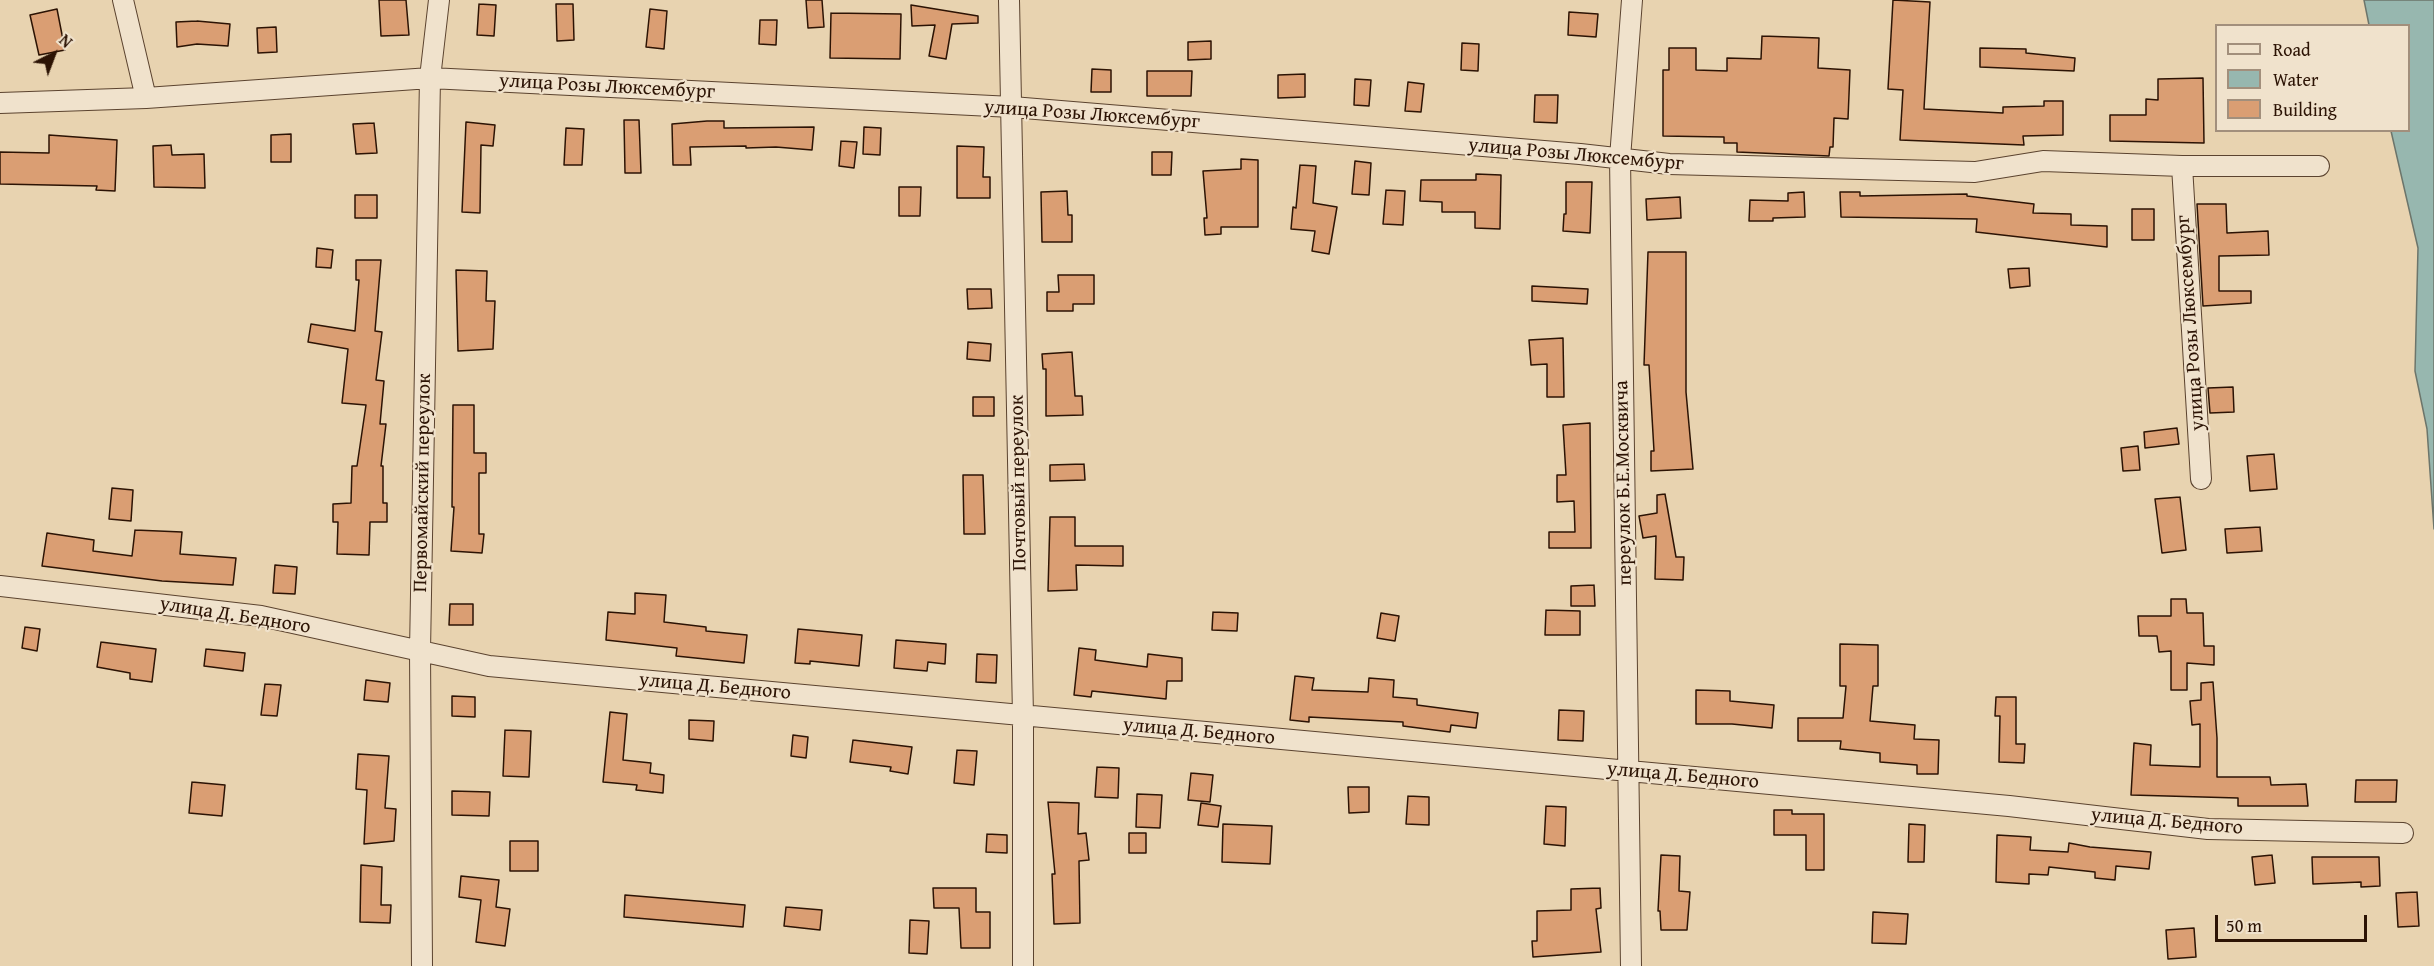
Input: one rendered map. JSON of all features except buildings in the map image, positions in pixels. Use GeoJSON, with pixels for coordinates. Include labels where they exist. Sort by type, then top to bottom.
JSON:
{"type":"FeatureCollection","features":[{"type":"Feature","properties":{"kind":"street"},"geometry":{"type":"LineString","coordinates":[[123,0],[146,98]]}},
{"type":"Feature","properties":{"kind":"street","name":"Первомайский переулок"},"geometry":{"type":"LineString","coordinates":[[422,966],[420,651],[430,78],[439,0]]}},
{"type":"Feature","properties":{"kind":"street","name":"Почтовый переулок"},"geometry":{"type":"LineString","coordinates":[[1009,0],[1023,716],[1023,966]]}},
{"type":"Feature","properties":{"kind":"street","name":"переулок Б.Е.Москвича"},"geometry":{"type":"LineString","coordinates":[[1631,966],[1620,158],[1632,0]]}},
{"type":"Feature","properties":{"kind":"street","name":"улица Розы Люксембург"},"geometry":{"type":"LineString","coordinates":[[0,103],[146,98],[430,78],[1012,107],[1669,164],[1975,172],[2043,161],[2182,166],[2319,166]]}},
{"type":"Feature","properties":{"kind":"street","name":"улица Розы Люксембург"},"geometry":{"type":"LineString","coordinates":[[2182,166],[2201,479]]}},
{"type":"Feature","properties":{"kind":"street","name":"улица Д. Бедного"},"geometry":{"type":"LineString","coordinates":[[0,586],[261,616],[489,666],[2010,806],[2208,829],[2403,833]]}},
{"type":"Feature","properties":{"kind":"water"},"geometry":{"type":"Polygon","coordinates":[[[2364,0],[2434,0],[2434,529],[2427,429],[2415,371],[2418,248],[2391,132],[2410,132],[2410,24],[2369,24],[2364,0]]]}}]}
